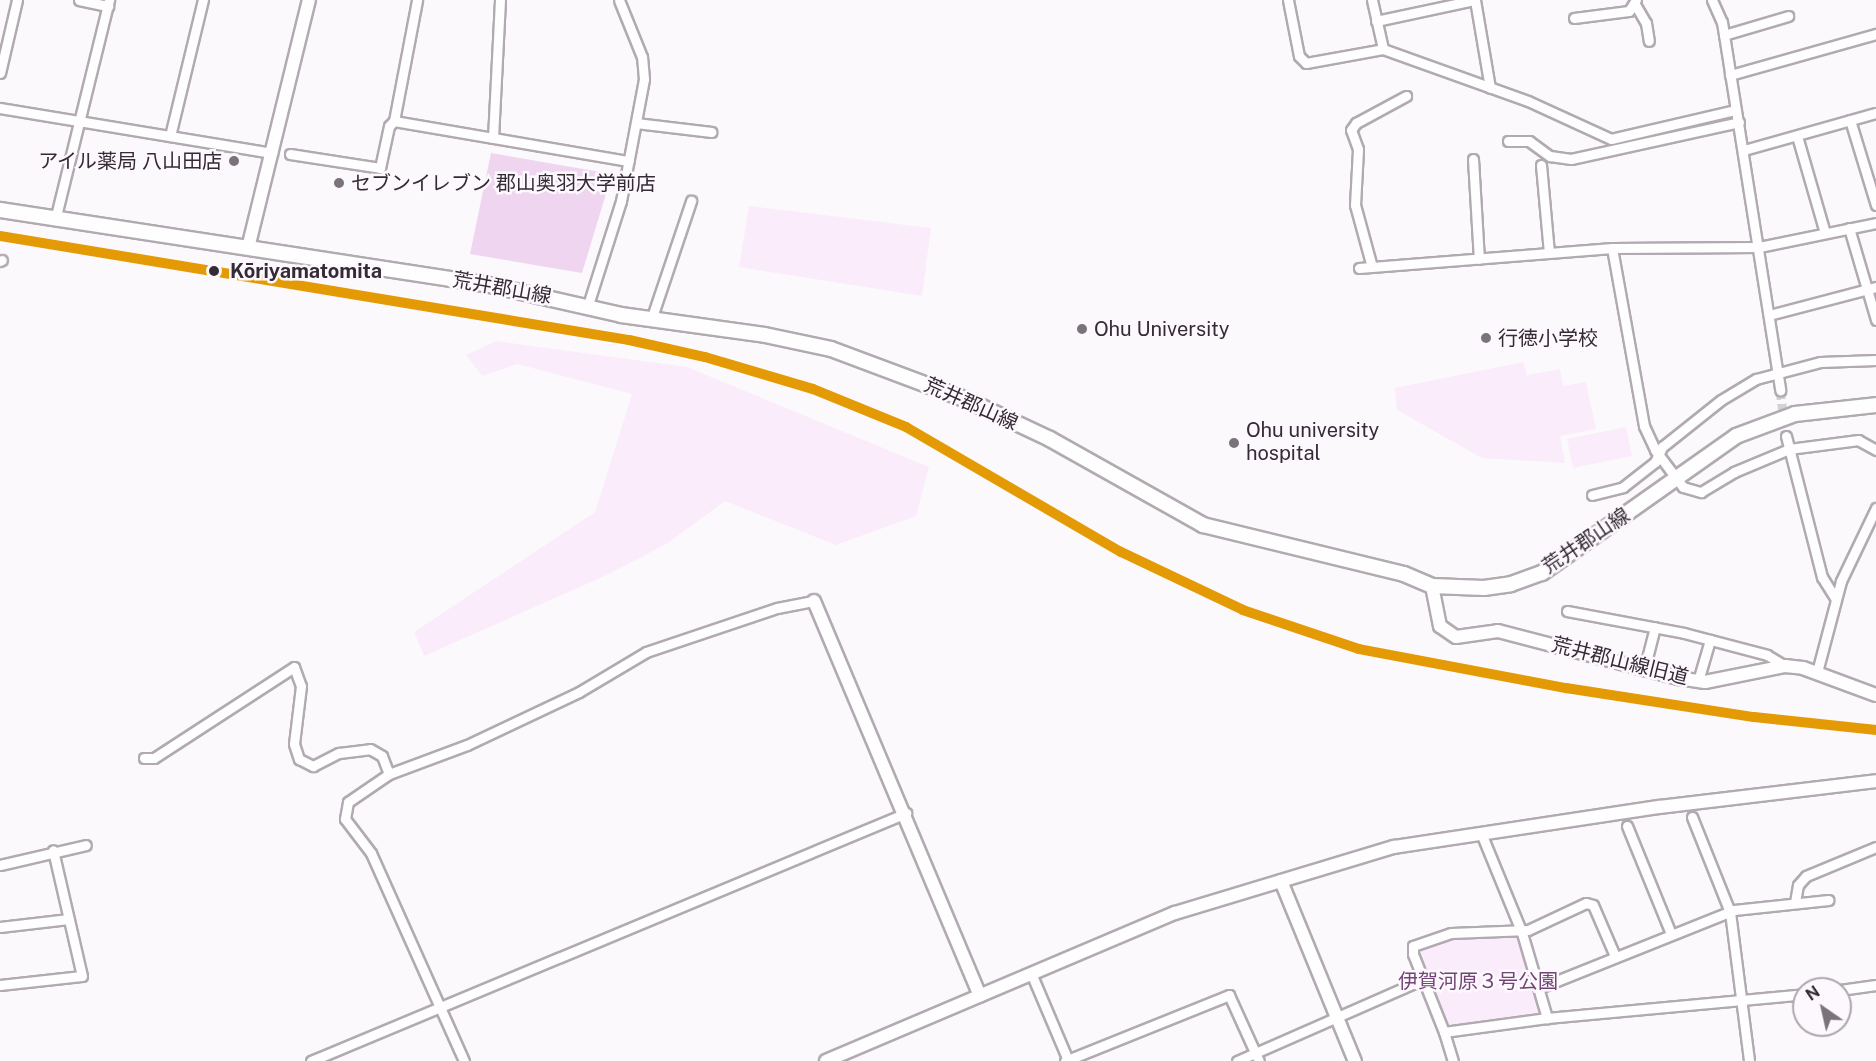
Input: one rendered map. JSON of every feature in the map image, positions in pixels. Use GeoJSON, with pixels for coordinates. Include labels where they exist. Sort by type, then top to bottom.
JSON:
{"type":"FeatureCollection","features":[{"type":"Feature","properties":{"kind":"main road","name":"荒井郡山線"},"geometry":{"type":"LineString","coordinates":[[0,210],[485,284],[651,320],[765,335],[876,364],[965,399],[1050,439],[1203,525],[1404,574],[1432,586],[1484,588],[1511,584],[1542,573],[1736,436],[1773,421],[1833,407],[1876,405]]}},
{"type":"Feature","properties":{"kind":"street"},"geometry":{"type":"LineString","coordinates":[[0,73],[17,0]]}},
{"type":"Feature","properties":{"kind":"street"},"geometry":{"type":"LineString","coordinates":[[55,220],[82,120],[108,3],[79,0]]}},
{"type":"Feature","properties":{"kind":"street"},"geometry":{"type":"LineString","coordinates":[[170,136],[203,0]]}},
{"type":"Feature","properties":{"kind":"street"},"geometry":{"type":"LineString","coordinates":[[248,248],[309,0]]}},
{"type":"Feature","properties":{"kind":"street"},"geometry":{"type":"LineString","coordinates":[[291,154],[380,168],[389,126],[394,121],[417,0]]}},
{"type":"Feature","properties":{"kind":"street"},"geometry":{"type":"LineString","coordinates":[[494,138],[500,0]]}},
{"type":"Feature","properties":{"kind":"street"},"geometry":{"type":"LineString","coordinates":[[588,305],[621,201],[644,67],[619,0]]}},
{"type":"Feature","properties":{"kind":"street"},"geometry":{"type":"LineString","coordinates":[[1288,0],[1299,56],[1306,63],[1383,50],[1490,88],[1611,139],[1736,110]]}},
{"type":"Feature","properties":{"kind":"street"},"geometry":{"type":"LineString","coordinates":[[1372,0],[1383,50]]}},
{"type":"Feature","properties":{"kind":"street"},"geometry":{"type":"LineString","coordinates":[[1376,21],[1474,0],[1490,88]]}},
{"type":"Feature","properties":{"kind":"street"},"geometry":{"type":"LineString","coordinates":[[1712,0],[1724,35],[1744,150],[1780,390]]}},
{"type":"Feature","properties":{"kind":"street"},"geometry":{"type":"LineString","coordinates":[[1574,18],[1629,11],[1636,3],[1646,23],[1649,40]]}},
{"type":"Feature","properties":{"kind":"street"},"geometry":{"type":"LineString","coordinates":[[1724,35],[1788,16]]}},
{"type":"Feature","properties":{"kind":"street"},"geometry":{"type":"LineString","coordinates":[[1730,75],[1876,34]]}},
{"type":"Feature","properties":{"kind":"street"},"geometry":{"type":"LineString","coordinates":[[1372,267],[1355,205],[1358,149],[1351,130],[1356,123],[1406,96]]}},
{"type":"Feature","properties":{"kind":"street"},"geometry":{"type":"LineString","coordinates":[[0,108],[272,153]]}},
{"type":"Feature","properties":{"kind":"street"},"geometry":{"type":"LineString","coordinates":[[1744,150],[1876,112]]}},
{"type":"Feature","properties":{"kind":"street"},"geometry":{"type":"LineString","coordinates":[[1850,120],[1876,205]]}},
{"type":"Feature","properties":{"kind":"street"},"geometry":{"type":"LineString","coordinates":[[394,121],[629,161]]}},
{"type":"Feature","properties":{"kind":"street"},"geometry":{"type":"LineString","coordinates":[[1508,141],[1529,141],[1550,156],[1571,159],[1739,122]]}},
{"type":"Feature","properties":{"kind":"street"},"geometry":{"type":"LineString","coordinates":[[636,123],[711,132]]}},
{"type":"Feature","properties":{"kind":"street"},"geometry":{"type":"LineString","coordinates":[[1797,136],[1825,233]]}},
{"type":"Feature","properties":{"kind":"street"},"geometry":{"type":"LineString","coordinates":[[1473,159],[1479,259]]}},
{"type":"Feature","properties":{"kind":"street"},"geometry":{"type":"LineString","coordinates":[[1541,165],[1550,253]]}},
{"type":"Feature","properties":{"kind":"street"},"geometry":{"type":"LineString","coordinates":[[651,320],[691,201]]}},
{"type":"Feature","properties":{"kind":"street"},"geometry":{"type":"LineString","coordinates":[[1359,268],[1612,248],[1759,247],[1876,224]]}},
{"type":"Feature","properties":{"kind":"street"},"geometry":{"type":"LineString","coordinates":[[1849,228],[1876,320]]}},
{"type":"Feature","properties":{"kind":"street"},"geometry":{"type":"LineString","coordinates":[[1612,248],[1641,415],[1659,455],[1683,487],[1701,492],[1734,472],[1789,449],[1858,440],[1876,450]]}},
{"type":"Feature","properties":{"kind":"street"},"geometry":{"type":"LineString","coordinates":[[1769,315],[1876,286]]}},
{"type":"Feature","properties":{"kind":"street"},"geometry":{"type":"LineString","coordinates":[[1592,495],[1617,491],[1655,462],[1662,447],[1721,400],[1776,372],[1838,360],[1876,360]]}},
{"type":"Feature","properties":{"kind":"street"},"geometry":{"type":"LineString","coordinates":[[1786,436],[1822,577],[1835,597]]}},
{"type":"Feature","properties":{"kind":"street"},"geometry":{"type":"LineString","coordinates":[[1817,672],[1835,597],[1876,508]]}},
{"type":"Feature","properties":{"kind":"street","name":"荒井郡山線旧道"},"geometry":{"type":"LineString","coordinates":[[1432,586],[1440,626],[1456,637],[1498,631],[1644,670],[1698,681],[1728,680],[1785,666],[1817,672],[1876,695]]}},
{"type":"Feature","properties":{"kind":"street"},"geometry":{"type":"LineString","coordinates":[[464,1061],[371,853],[345,819],[348,802],[389,774],[477,741],[579,692],[646,652],[777,608],[814,601],[906,813],[980,995]]}},
{"type":"Feature","properties":{"kind":"street"},"geometry":{"type":"LineString","coordinates":[[1567,611],[1655,627],[1710,640],[1767,655],[1785,666]]}},
{"type":"Feature","properties":{"kind":"street"},"geometry":{"type":"LineString","coordinates":[[1644,670],[1655,627]]}},
{"type":"Feature","properties":{"kind":"street"},"geometry":{"type":"LineString","coordinates":[[1698,681],[1710,640]]}},
{"type":"Feature","properties":{"kind":"street"},"geometry":{"type":"LineString","coordinates":[[144,758],[154,758],[294,667],[301,687],[294,744],[299,759],[313,766],[339,753],[370,749],[382,756],[389,774]]}},
{"type":"Feature","properties":{"kind":"street"},"geometry":{"type":"LineString","coordinates":[[825,1061],[853,1056],[980,995],[1175,913],[1394,847],[1481,833],[1876,781]]}},
{"type":"Feature","properties":{"kind":"street"},"geometry":{"type":"LineString","coordinates":[[311,1061],[906,813]]}},
{"type":"Feature","properties":{"kind":"street"},"geometry":{"type":"LineString","coordinates":[[1692,817],[1730,912],[1749,1061]]}},
{"type":"Feature","properties":{"kind":"street"},"geometry":{"type":"LineString","coordinates":[[1627,826],[1671,934]]}},
{"type":"Feature","properties":{"kind":"street"},"geometry":{"type":"LineString","coordinates":[[1481,833],[1521,930],[1547,1018]]}},
{"type":"Feature","properties":{"kind":"street"},"geometry":{"type":"LineString","coordinates":[[0,866],[53,850],[86,844]]}},
{"type":"Feature","properties":{"kind":"street"},"geometry":{"type":"LineString","coordinates":[[1795,902],[1798,885],[1806,876],[1876,847]]}},
{"type":"Feature","properties":{"kind":"street"},"geometry":{"type":"LineString","coordinates":[[0,985],[82,976],[53,850]]}},
{"type":"Feature","properties":{"kind":"street"},"geometry":{"type":"LineString","coordinates":[[1281,881],[1339,1017],[1355,1061]]}},
{"type":"Feature","properties":{"kind":"street"},"geometry":{"type":"LineString","coordinates":[[1539,988],[1730,912],[1795,902],[1828,900]]}},
{"type":"Feature","properties":{"kind":"street"},"geometry":{"type":"LineString","coordinates":[[1453,1061],[1412,950],[1415,944],[1451,933],[1521,930],[1586,903],[1593,905],[1615,956]]}},
{"type":"Feature","properties":{"kind":"street"},"geometry":{"type":"LineString","coordinates":[[0,927],[69,919]]}},
{"type":"Feature","properties":{"kind":"street"},"geometry":{"type":"LineString","coordinates":[[1031,974],[1067,1060],[1229,995],[1258,1057]]}},
{"type":"Feature","properties":{"kind":"street"},"geometry":{"type":"LineString","coordinates":[[1237,1061],[1258,1057],[1424,979]]}},
{"type":"Feature","properties":{"kind":"street"},"geometry":{"type":"LineString","coordinates":[[1852,989],[1876,986]]}},
{"type":"Feature","properties":{"kind":"street"},"geometry":{"type":"LineString","coordinates":[[1444,1032],[1547,1018],[1742,1002],[1792,996]]}},
{"type":"Feature","properties":{"kind":"green space"},"geometry":{"type":"Polygon","coordinates":[[[749,206],[931,228],[922,296],[739,267],[749,206]]]}},
{"type":"Feature","properties":{"kind":"green space"},"geometry":{"type":"Polygon","coordinates":[[[496,341],[687,367],[929,467],[916,516],[836,545],[725,501],[668,543],[609,574],[424,656],[414,632],[595,512],[632,394],[517,364],[482,376],[466,355],[496,341]]]}},
{"type":"Feature","properties":{"kind":"green space"},"geometry":{"type":"Polygon","coordinates":[[[1523,362],[1527,375],[1560,369],[1563,386],[1586,382],[1596,429],[1560,436],[1565,463],[1482,458],[1397,410],[1395,388],[1523,362]]]}},
{"type":"Feature","properties":{"kind":"green space"},"geometry":{"type":"Polygon","coordinates":[[[1626,427],[1632,456],[1573,468],[1567,439],[1626,427]]]}},
{"type":"Feature","properties":{"kind":"green space","name":"伊賀河原３号公園"},"geometry":{"type":"Polygon","coordinates":[[[1513,937],[1518,940],[1540,1011],[1537,1017],[1453,1027],[1447,1023],[1417,952],[1421,947],[1452,939],[1513,937]]]}},
{"type":"Feature","properties":{"kind":"shaded area"},"geometry":{"type":"Polygon","coordinates":[[[491,153],[612,174],[582,273],[470,254],[491,153]]]}},
{"type":"Feature","properties":{"kind":"tunnel"},"geometry":{"type":"LineString","coordinates":[[1780,390],[1786,436]]}},
{"type":"Feature","properties":{"kind":"transit line"},"geometry":{"type":"LineString","coordinates":[[0,236],[629,340],[705,357],[813,389],[906,427],[1121,552],[1243,610],[1359,649],[1566,688],[1754,717],[1876,730]]}},
{"type":"Feature","properties":{"kind":"place","name":"アイル薬局 八山田店"},"geometry":{"type":"Point","coordinates":[234,161]}},
{"type":"Feature","properties":{"kind":"place","name":"セブンイレブン 郡山奥羽大学前店"},"geometry":{"type":"Point","coordinates":[339,183]}},
{"type":"Feature","properties":{"kind":"place","name":"Kōriyamatomita"},"geometry":{"type":"Point","coordinates":[214,271]}},
{"type":"Feature","properties":{"kind":"place","name":"Ohu University"},"geometry":{"type":"Point","coordinates":[1082,329]}},
{"type":"Feature","properties":{"kind":"place","name":"行徳小学校"},"geometry":{"type":"Point","coordinates":[1486,338]}},
{"type":"Feature","properties":{"kind":"place","name":"Ohu university hospital"},"geometry":{"type":"Point","coordinates":[1234,443]}}]}
